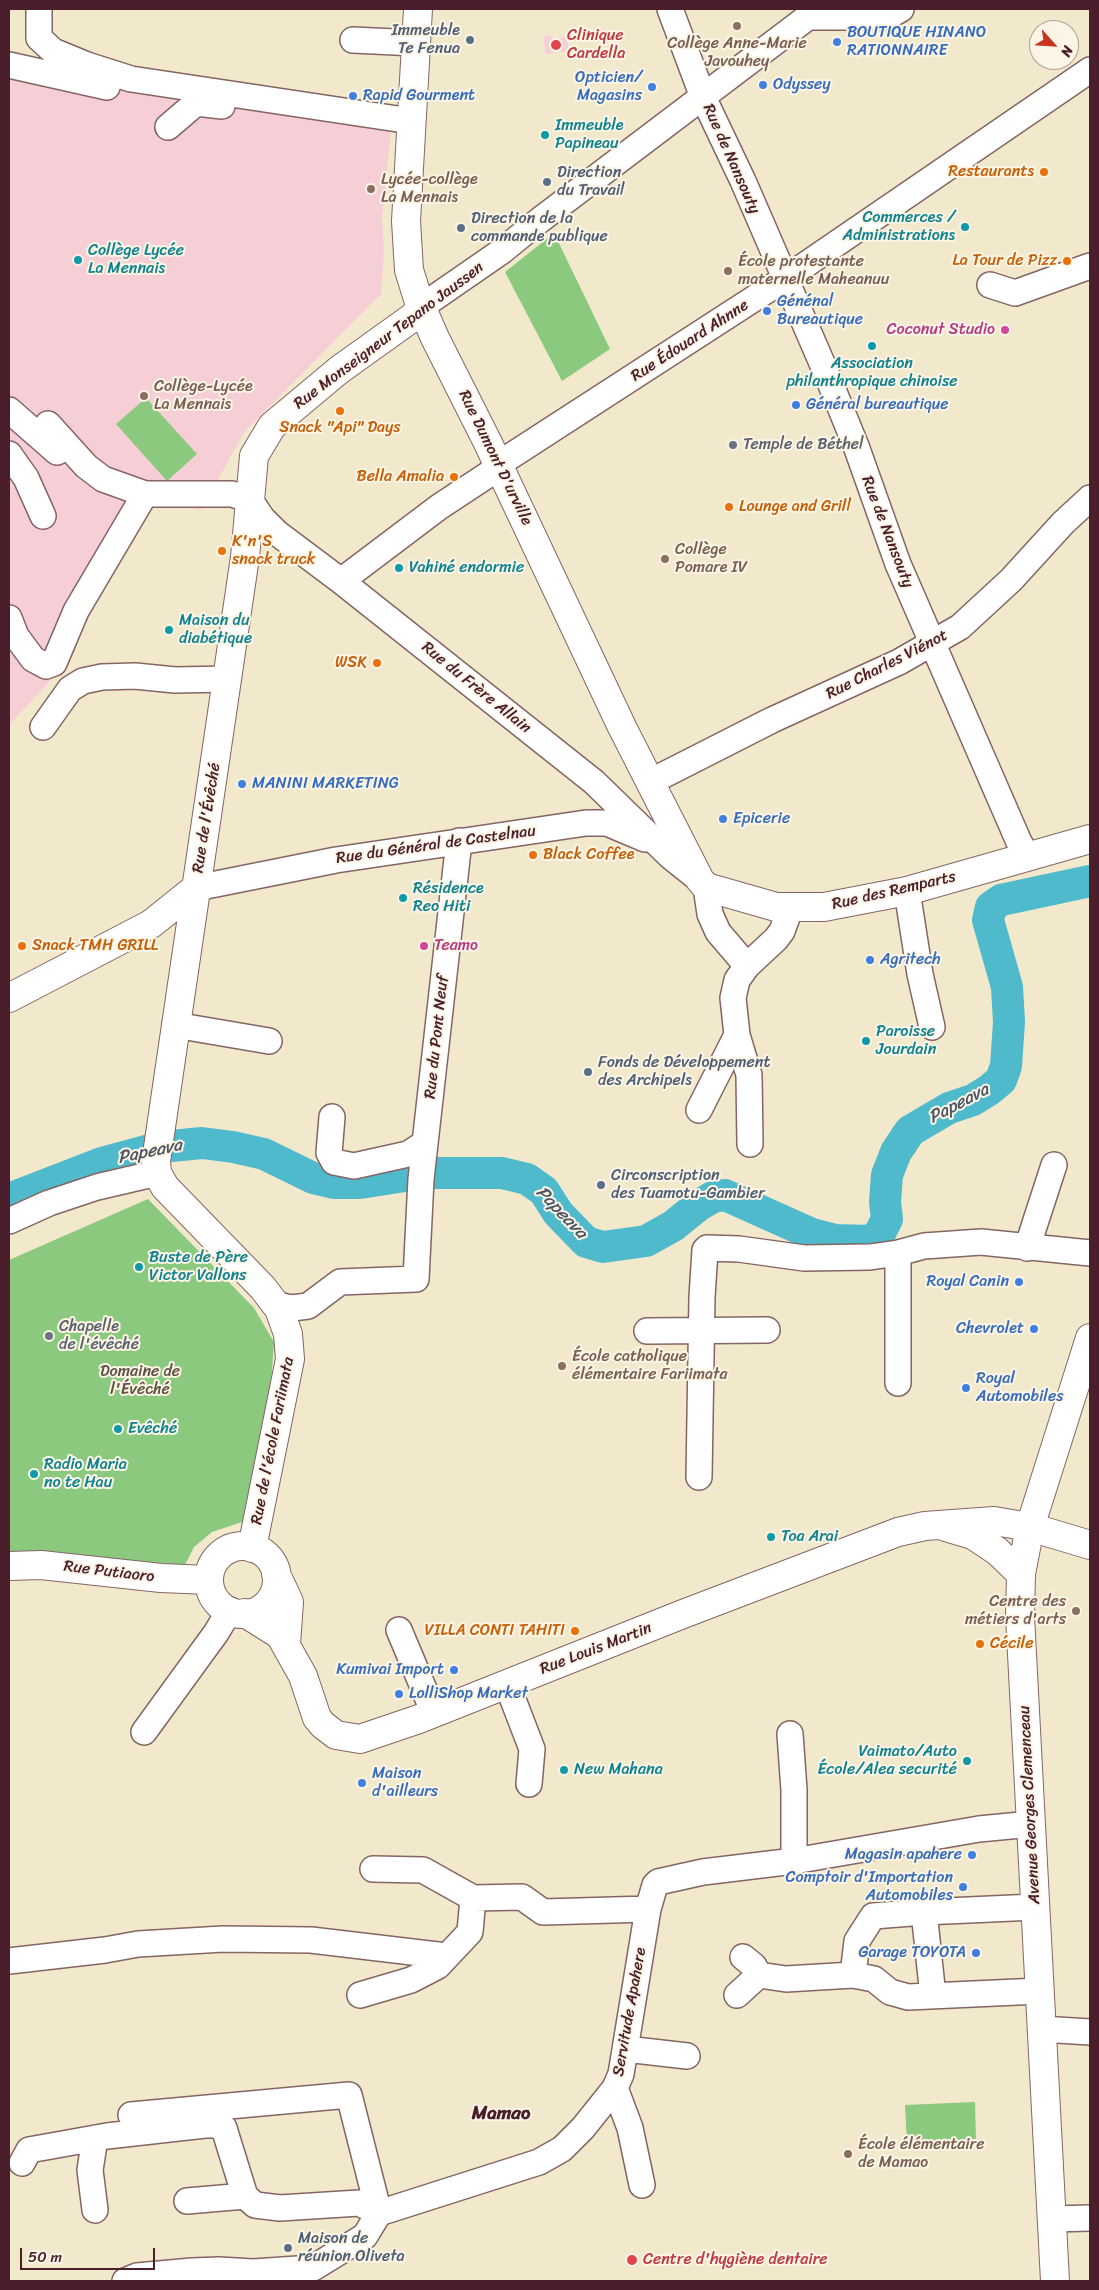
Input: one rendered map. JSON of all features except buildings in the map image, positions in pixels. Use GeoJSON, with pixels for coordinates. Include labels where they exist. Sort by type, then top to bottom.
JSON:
{"type":"FeatureCollection","features":[{"type":"Feature","properties":{"kind":"main road","name":"Rue Dumont D'urville"},"geometry":{"type":"LineString","coordinates":[[418,9],[406,221],[409,270],[421,307],[650,782],[703,884]]}},
{"type":"Feature","properties":{"kind":"main road","name":"Rue Monseigneur Tepano Jaussen"},"geometry":{"type":"LineString","coordinates":[[250,500],[254,456],[272,426],[339,370],[413,317],[421,307]]}},
{"type":"Feature","properties":{"kind":"main road","name":"Rue de l'Évêché"},"geometry":{"type":"LineString","coordinates":[[157,1157],[175,1024],[228,679],[248,537],[250,500]]}},
{"type":"Feature","properties":{"kind":"main road","name":"Rue des Remparts"},"geometry":{"type":"LineString","coordinates":[[703,884],[776,907],[824,907],[907,891],[1084,840]]}},
{"type":"Feature","properties":{"kind":"main road"},"geometry":{"type":"LineString","coordinates":[[9,998],[151,924],[196,888]]}},
{"type":"Feature","properties":{"kind":"main road","name":"Rue de l'école Fariimata"},"geometry":{"type":"LineString","coordinates":[[157,1157],[173,1196],[263,1288],[285,1320],[290,1359],[252,1548]]}},
{"type":"Feature","properties":{"kind":"main road","name":"Avenue Georges Clemenceau"},"geometry":{"type":"LineString","coordinates":[[1054,2281],[1020,1616],[1021,1574],[1030,1527],[1084,1375],[1090,1338]]}},
{"type":"Feature","properties":{"kind":"main road","name":"Rue Louis Martin"},"geometry":{"type":"LineString","coordinates":[[286,1644],[303,1676],[318,1718],[336,1735],[351,1739],[368,1738],[890,1535],[916,1528],[994,1521],[1030,1527],[1090,1545]]}},
{"type":"Feature","properties":{"kind":"main road"},"geometry":{"type":"LineString","coordinates":[[940,1525],[973,1535],[997,1551],[1021,1574]]}},
{"type":"Feature","properties":{"kind":"main road"},"geometry":{"type":"LineString","coordinates":[[235,1547],[252,1548],[272,1562],[289,1602],[286,1644],[276,1631],[217,1602],[209,1580],[215,1559],[221,1554],[235,1547]]}},
{"type":"Feature","properties":{"kind":"main road","name":"Rue Putiaoro"},"geometry":{"type":"LineString","coordinates":[[9,1566],[41,1565],[161,1578],[209,1580]]}},
{"type":"Feature","properties":{"kind":"main road"},"geometry":{"type":"LineString","coordinates":[[237,1612],[257,1611],[270,1600],[276,1588],[276,1574]]}},
{"type":"Feature","properties":{"kind":"street"},"geometry":{"type":"LineString","coordinates":[[39,9],[39,38],[53,51],[122,76],[169,86],[411,127]]}},
{"type":"Feature","properties":{"kind":"street","name":"Rue de Nansouty"},"geometry":{"type":"LineString","coordinates":[[670,9],[703,97],[743,181],[776,260],[786,278],[856,446],[898,564],[1019,842],[1027,856]]}},
{"type":"Feature","properties":{"kind":"street"},"geometry":{"type":"LineString","coordinates":[[808,13],[887,17],[902,9]]}},
{"type":"Feature","properties":{"kind":"street","name":"Rue Monseigneur Tepano Jaussen"},"geometry":{"type":"LineString","coordinates":[[421,307],[495,256],[703,97],[808,13]]}},
{"type":"Feature","properties":{"kind":"street"},"geometry":{"type":"LineString","coordinates":[[353,40],[416,43]]}},
{"type":"Feature","properties":{"kind":"street"},"geometry":{"type":"LineString","coordinates":[[9,65],[129,92],[196,103],[411,127]]}},
{"type":"Feature","properties":{"kind":"street","name":"Rue Édouard Ahnne"},"geometry":{"type":"LineString","coordinates":[[341,581],[432,513],[489,474],[497,465],[786,278],[1090,70]]}},
{"type":"Feature","properties":{"kind":"street"},"geometry":{"type":"LineString","coordinates":[[168,127],[196,103]]}},
{"type":"Feature","properties":{"kind":"street"},"geometry":{"type":"LineString","coordinates":[[990,285],[1015,293],[1090,266]]}},
{"type":"Feature","properties":{"kind":"street"},"geometry":{"type":"LineString","coordinates":[[9,410],[61,456],[86,466]]}},
{"type":"Feature","properties":{"kind":"street"},"geometry":{"type":"LineString","coordinates":[[48,424],[86,466],[103,479],[145,494],[232,494],[250,500]]}},
{"type":"Feature","properties":{"kind":"street"},"geometry":{"type":"LineString","coordinates":[[9,454],[26,478],[43,516]]}},
{"type":"Feature","properties":{"kind":"street"},"geometry":{"type":"LineString","coordinates":[[9,618],[16,636],[34,659],[46,666],[54,663],[76,611],[145,494]]}},
{"type":"Feature","properties":{"kind":"street","name":"Rue Charles Viénot"},"geometry":{"type":"LineString","coordinates":[[650,782],[772,720],[899,662],[933,643],[968,620],[1090,498]]}},
{"type":"Feature","properties":{"kind":"street","name":"Rue du Frère Allain"},"geometry":{"type":"LineString","coordinates":[[250,500],[262,518],[277,533],[341,581],[594,782],[670,856],[703,884]]}},
{"type":"Feature","properties":{"kind":"street"},"geometry":{"type":"LineString","coordinates":[[43,727],[70,689],[83,681],[102,677],[135,676],[175,680],[228,679]]}},
{"type":"Feature","properties":{"kind":"street","name":"Rue du Général de Castelnau"},"geometry":{"type":"LineString","coordinates":[[196,888],[277,870],[586,823],[607,824],[644,838],[670,856]]}},
{"type":"Feature","properties":{"kind":"street","name":"Rue du Pont Neuf"},"geometry":{"type":"LineString","coordinates":[[277,1306],[292,1308],[308,1306],[340,1282],[416,1279],[423,1160],[459,841]]}},
{"type":"Feature","properties":{"kind":"street"},"geometry":{"type":"LineString","coordinates":[[703,884],[710,914],[718,932],[747,966]]}},
{"type":"Feature","properties":{"kind":"street"},"geometry":{"type":"LineString","coordinates":[[907,891],[920,974],[932,1027]]}},
{"type":"Feature","properties":{"kind":"street"},"geometry":{"type":"LineString","coordinates":[[750,1144],[749,1075],[737,1035],[733,998],[737,980],[747,966],[782,931],[790,908]]}},
{"type":"Feature","properties":{"kind":"street"},"geometry":{"type":"LineString","coordinates":[[175,1024],[268,1041]]}},
{"type":"Feature","properties":{"kind":"street"},"geometry":{"type":"LineString","coordinates":[[699,1110],[737,1035]]}},
{"type":"Feature","properties":{"kind":"street"},"geometry":{"type":"LineString","coordinates":[[332,1117],[329,1153],[334,1162],[354,1166],[408,1154],[423,1160]]}},
{"type":"Feature","properties":{"kind":"street"},"geometry":{"type":"LineString","coordinates":[[9,1221],[49,1203],[81,1192],[157,1157]]}},
{"type":"Feature","properties":{"kind":"street"},"geometry":{"type":"LineString","coordinates":[[1027,1248],[1054,1165]]}},
{"type":"Feature","properties":{"kind":"street"},"geometry":{"type":"LineString","coordinates":[[699,1477],[701,1332],[705,1250],[707,1248],[739,1249],[804,1258],[870,1257],[898,1253],[924,1246],[964,1242],[1090,1253]]}},
{"type":"Feature","properties":{"kind":"street"},"geometry":{"type":"LineString","coordinates":[[898,1253],[898,1383]]}},
{"type":"Feature","properties":{"kind":"street"},"geometry":{"type":"LineString","coordinates":[[647,1331],[767,1330]]}},
{"type":"Feature","properties":{"kind":"street"},"geometry":{"type":"LineString","coordinates":[[144,1732],[216,1633],[237,1612]]}},
{"type":"Feature","properties":{"kind":"street"},"geometry":{"type":"LineString","coordinates":[[399,1630],[434,1713]]}},
{"type":"Feature","properties":{"kind":"street"},"geometry":{"type":"LineString","coordinates":[[507,1684],[532,1750],[529,1784]]}},
{"type":"Feature","properties":{"kind":"street"},"geometry":{"type":"LineString","coordinates":[[790,1734],[794,1790],[794,1861]]}},
{"type":"Feature","properties":{"kind":"street","name":"Servitude Apahere"},"geometry":{"type":"LineString","coordinates":[[379,2213],[539,2162],[562,2150],[583,2128],[615,2088],[621,2074],[648,1909],[653,1890],[658,1882],[703,1872],[794,1861],[942,1835],[1030,1824]]}},
{"type":"Feature","properties":{"kind":"street"},"geometry":{"type":"LineString","coordinates":[[373,1869],[423,1870],[473,1898],[522,1897],[543,1912],[648,1909]]}},
{"type":"Feature","properties":{"kind":"street"},"geometry":{"type":"LineString","coordinates":[[360,1995],[411,1980],[438,1966],[470,1932],[473,1898]]}},
{"type":"Feature","properties":{"kind":"street"},"geometry":{"type":"LineString","coordinates":[[853,1974],[858,1941],[873,1916],[1035,1907]]}},
{"type":"Feature","properties":{"kind":"street"},"geometry":{"type":"LineString","coordinates":[[924,1912],[933,1996]]}},
{"type":"Feature","properties":{"kind":"street"},"geometry":{"type":"LineString","coordinates":[[9,1961],[105,1950],[138,1944],[223,1939],[311,1940],[446,1956]]}},
{"type":"Feature","properties":{"kind":"street"},"geometry":{"type":"LineString","coordinates":[[742,1957],[754,1966],[759,1975]]}},
{"type":"Feature","properties":{"kind":"street"},"geometry":{"type":"LineString","coordinates":[[759,1975],[786,1979],[853,1974],[874,1980],[890,1992],[908,1998],[1039,1991]]}},
{"type":"Feature","properties":{"kind":"street"},"geometry":{"type":"LineString","coordinates":[[737,1995],[759,1975]]}},
{"type":"Feature","properties":{"kind":"street"},"geometry":{"type":"LineString","coordinates":[[1041,2029],[1090,2032]]}},
{"type":"Feature","properties":{"kind":"street"},"geometry":{"type":"LineString","coordinates":[[626,2049],[687,2056]]}},
{"type":"Feature","properties":{"kind":"street"},"geometry":{"type":"LineString","coordinates":[[615,2088],[630,2128],[642,2185]]}},
{"type":"Feature","properties":{"kind":"street"},"geometry":{"type":"LineString","coordinates":[[125,2281],[137,2276],[192,2271],[253,2272],[313,2268],[365,2236],[379,2213],[349,2095],[131,2115]]}},
{"type":"Feature","properties":{"kind":"street"},"geometry":{"type":"LineString","coordinates":[[22,2163],[29,2150],[95,2138],[170,2129],[220,2126],[224,2128],[252,2201]]}},
{"type":"Feature","properties":{"kind":"street"},"geometry":{"type":"LineString","coordinates":[[95,2138],[90,2170],[95,2210]]}},
{"type":"Feature","properties":{"kind":"street"},"geometry":{"type":"LineString","coordinates":[[248,2151],[252,2201]]}},
{"type":"Feature","properties":{"kind":"street"},"geometry":{"type":"LineString","coordinates":[[187,2201],[252,2201],[280,2208],[359,2203],[379,2213]]}},
{"type":"Feature","properties":{"kind":"street"},"geometry":{"type":"LineString","coordinates":[[1051,2219],[1090,2218]]}},
{"type":"Feature","properties":{"kind":"shaded area","name":"Clinique Cardella"},"geometry":{"type":"Polygon","coordinates":[[[550,35],[552,39],[566,37],[569,50],[546,54],[543,36],[550,35]]]}},
{"type":"Feature","properties":{"kind":"shaded area","name":"Collège-Lycée La Mennais"},"geometry":{"type":"Polygon","coordinates":[[[9,63],[392,123],[382,216],[384,251],[381,294],[245,431],[201,510],[147,501],[110,556],[65,665],[9,725],[9,63]]]}},
{"type":"Feature","properties":{"kind":"green space"},"geometry":{"type":"Polygon","coordinates":[[[554,233],[610,349],[562,381],[505,272],[554,233]]]}},
{"type":"Feature","properties":{"kind":"green space"},"geometry":{"type":"Polygon","coordinates":[[[146,398],[197,454],[167,481],[116,424],[146,398]]]}},
{"type":"Feature","properties":{"kind":"green space","name":"Domaine de l'Évêché"},"geometry":{"type":"Polygon","coordinates":[[[148,1199],[254,1308],[274,1342],[268,1429],[245,1521],[212,1532],[194,1547],[185,1565],[30,1553],[9,1556],[9,1260],[148,1199]]]}},
{"type":"Feature","properties":{"kind":"green space"},"geometry":{"type":"Polygon","coordinates":[[[975,2102],[976,2139],[907,2143],[905,2105],[975,2102]]]}},
{"type":"Feature","properties":{"kind":"waterway","name":"Papeava"},"geometry":{"type":"LineString","coordinates":[[9,1199],[102,1163],[161,1147],[202,1143],[264,1154],[313,1178],[334,1183],[360,1183],[424,1173],[502,1173],[527,1179],[544,1191],[558,1213],[586,1242],[603,1247],[646,1241],[673,1226],[699,1205],[713,1197],[725,1195],[812,1234],[835,1240],[873,1241],[887,1219],[885,1202],[887,1175],[896,1152],[910,1131],[949,1108],[973,1100],[989,1090],[1001,1080],[1006,1066],[1009,1022],[1007,987],[988,920],[991,907],[1001,900],[1090,881]]}},
{"type":"Feature","properties":{"kind":"place","name":"Collège Anne-Marie Javouhey"},"geometry":{"type":"Point","coordinates":[737,26]}},
{"type":"Feature","properties":{"kind":"place","name":"Immeuble Te Fenua"},"geometry":{"type":"Point","coordinates":[470,40]}},
{"type":"Feature","properties":{"kind":"place","name":"BOUTIQUE HINANO RATIONNAIRE"},"geometry":{"type":"Point","coordinates":[837,42]}},
{"type":"Feature","properties":{"kind":"place","name":"Clinique Cardella"},"geometry":{"type":"Point","coordinates":[556,45]}},
{"type":"Feature","properties":{"kind":"place","name":"Odyssey"},"geometry":{"type":"Point","coordinates":[763,85]}},
{"type":"Feature","properties":{"kind":"place","name":"Opticien/ Magasins"},"geometry":{"type":"Point","coordinates":[652,87]}},
{"type":"Feature","properties":{"kind":"place","name":"Rapid Gourment"},"geometry":{"type":"Point","coordinates":[353,96]}},
{"type":"Feature","properties":{"kind":"place","name":"Immeuble Papineau"},"geometry":{"type":"Point","coordinates":[545,135]}},
{"type":"Feature","properties":{"kind":"place","name":"Restaurants"},"geometry":{"type":"Point","coordinates":[1044,172]}},
{"type":"Feature","properties":{"kind":"place","name":"Direction du Travail"},"geometry":{"type":"Point","coordinates":[547,182]}},
{"type":"Feature","properties":{"kind":"place","name":"Lycée-collège La Mennais"},"geometry":{"type":"Point","coordinates":[371,189]}},
{"type":"Feature","properties":{"kind":"place","name":"Commerces / Administrations"},"geometry":{"type":"Point","coordinates":[965,227]}},
{"type":"Feature","properties":{"kind":"place","name":"Direction de la commande publique"},"geometry":{"type":"Point","coordinates":[461,228]}},
{"type":"Feature","properties":{"kind":"place","name":"Collège Lycée La Mennais"},"geometry":{"type":"Point","coordinates":[78,260]}},
{"type":"Feature","properties":{"kind":"place","name":"La Tour de Pizz"},"geometry":{"type":"Point","coordinates":[1067,261]}},
{"type":"Feature","properties":{"kind":"place","name":"École protestante maternelle Maheanuu"},"geometry":{"type":"Point","coordinates":[728,271]}},
{"type":"Feature","properties":{"kind":"place","name":"Génénal Bureautique"},"geometry":{"type":"Point","coordinates":[767,311]}},
{"type":"Feature","properties":{"kind":"place","name":"Coconut Studio"},"geometry":{"type":"Point","coordinates":[1005,330]}},
{"type":"Feature","properties":{"kind":"place","name":"Association philanthropique chinoise"},"geometry":{"type":"Point","coordinates":[872,346]}},
{"type":"Feature","properties":{"kind":"place","name":"Collège-Lycée La Mennais"},"geometry":{"type":"Point","coordinates":[144,396]}},
{"type":"Feature","properties":{"kind":"place","name":"Général bureautique"},"geometry":{"type":"Point","coordinates":[796,405]}},
{"type":"Feature","properties":{"kind":"place","name":"Snack \"Api\" Days"},"geometry":{"type":"Point","coordinates":[340,411]}},
{"type":"Feature","properties":{"kind":"place","name":"Temple de Béthel"},"geometry":{"type":"Point","coordinates":[733,445]}},
{"type":"Feature","properties":{"kind":"place","name":"Bella Amalia"},"geometry":{"type":"Point","coordinates":[454,477]}},
{"type":"Feature","properties":{"kind":"place","name":"Lounge and Grill"},"geometry":{"type":"Point","coordinates":[729,507]}},
{"type":"Feature","properties":{"kind":"place","name":"K'n'S snack truck"},"geometry":{"type":"Point","coordinates":[222,551]}},
{"type":"Feature","properties":{"kind":"place","name":"Collège Pomare IV"},"geometry":{"type":"Point","coordinates":[665,559]}},
{"type":"Feature","properties":{"kind":"place","name":"Vahiné endormie"},"geometry":{"type":"Point","coordinates":[399,568]}},
{"type":"Feature","properties":{"kind":"place","name":"Maison du diabétique"},"geometry":{"type":"Point","coordinates":[169,630]}},
{"type":"Feature","properties":{"kind":"place","name":"WSK"},"geometry":{"type":"Point","coordinates":[377,663]}},
{"type":"Feature","properties":{"kind":"place","name":"MANINI MARKETING"},"geometry":{"type":"Point","coordinates":[242,784]}},
{"type":"Feature","properties":{"kind":"place","name":"Epicerie"},"geometry":{"type":"Point","coordinates":[723,819]}},
{"type":"Feature","properties":{"kind":"place","name":"Black Coffee"},"geometry":{"type":"Point","coordinates":[533,855]}},
{"type":"Feature","properties":{"kind":"place","name":"Résidence Reo Hiti"},"geometry":{"type":"Point","coordinates":[403,898]}},
{"type":"Feature","properties":{"kind":"place","name":"Snack TMH GRILL"},"geometry":{"type":"Point","coordinates":[22,946]}},
{"type":"Feature","properties":{"kind":"place","name":"Teamo"},"geometry":{"type":"Point","coordinates":[424,946]}},
{"type":"Feature","properties":{"kind":"place","name":"Agritech"},"geometry":{"type":"Point","coordinates":[870,960]}},
{"type":"Feature","properties":{"kind":"place","name":"Paroisse Jourdain"},"geometry":{"type":"Point","coordinates":[866,1041]}},
{"type":"Feature","properties":{"kind":"place","name":"Fonds de Développement des Archipels"},"geometry":{"type":"Point","coordinates":[588,1072]}},
{"type":"Feature","properties":{"kind":"place","name":"Circonscription des Tuamotu-Gambier"},"geometry":{"type":"Point","coordinates":[601,1185]}},
{"type":"Feature","properties":{"kind":"place","name":"Buste de Père Victor Vallons"},"geometry":{"type":"Point","coordinates":[139,1267]}},
{"type":"Feature","properties":{"kind":"place","name":"Royal Canin"},"geometry":{"type":"Point","coordinates":[1019,1282]}},
{"type":"Feature","properties":{"kind":"place","name":"Chevrolet"},"geometry":{"type":"Point","coordinates":[1034,1329]}},
{"type":"Feature","properties":{"kind":"place","name":"Chapelle de l'évêché"},"geometry":{"type":"Point","coordinates":[49,1336]}},
{"type":"Feature","properties":{"kind":"place","name":"École catholique élémentaire Fariimata"},"geometry":{"type":"Point","coordinates":[562,1366]}},
{"type":"Feature","properties":{"kind":"place","name":"Royal Automobiles"},"geometry":{"type":"Point","coordinates":[966,1388]}},
{"type":"Feature","properties":{"kind":"place","name":"Evêché"},"geometry":{"type":"Point","coordinates":[118,1429]}},
{"type":"Feature","properties":{"kind":"place","name":"Radio Maria no te Hau"},"geometry":{"type":"Point","coordinates":[34,1474]}},
{"type":"Feature","properties":{"kind":"place","name":"Toa Arai"},"geometry":{"type":"Point","coordinates":[771,1537]}},
{"type":"Feature","properties":{"kind":"place","name":"Centre des métiers d'arts"},"geometry":{"type":"Point","coordinates":[1076,1611]}},
{"type":"Feature","properties":{"kind":"place","name":"VILLA CONTI TAHITI"},"geometry":{"type":"Point","coordinates":[575,1631]}},
{"type":"Feature","properties":{"kind":"place","name":"Cécile"},"geometry":{"type":"Point","coordinates":[980,1644]}},
{"type":"Feature","properties":{"kind":"place","name":"Kumivai Import"},"geometry":{"type":"Point","coordinates":[454,1670]}},
{"type":"Feature","properties":{"kind":"place","name":"LolliShop Market"},"geometry":{"type":"Point","coordinates":[399,1694]}},
{"type":"Feature","properties":{"kind":"place","name":"Vaimato/Auto École/Alea securité"},"geometry":{"type":"Point","coordinates":[967,1761]}},
{"type":"Feature","properties":{"kind":"place","name":"New Mahana"},"geometry":{"type":"Point","coordinates":[564,1770]}},
{"type":"Feature","properties":{"kind":"place","name":"Maison d'ailleurs"},"geometry":{"type":"Point","coordinates":[362,1783]}},
{"type":"Feature","properties":{"kind":"place","name":"Magasin apahere"},"geometry":{"type":"Point","coordinates":[972,1855]}},
{"type":"Feature","properties":{"kind":"place","name":"Comptoir d'Importation Automobiles"},"geometry":{"type":"Point","coordinates":[963,1887]}},
{"type":"Feature","properties":{"kind":"place","name":"Garage TOYOTA"},"geometry":{"type":"Point","coordinates":[976,1953]}},
{"type":"Feature","properties":{"kind":"place","name":"École élémentaire de Mamao"},"geometry":{"type":"Point","coordinates":[848,2154]}},
{"type":"Feature","properties":{"kind":"place","name":"Maison de réunion Oliveta"},"geometry":{"type":"Point","coordinates":[288,2248]}},
{"type":"Feature","properties":{"kind":"place","name":"Centre d'hygiène dentaire"},"geometry":{"type":"Point","coordinates":[632,2260]}},
{"type":"Feature","properties":{"kind":"district","name":"Mamao"},"geometry":{"type":"Point","coordinates":[501,2114]}}]}
